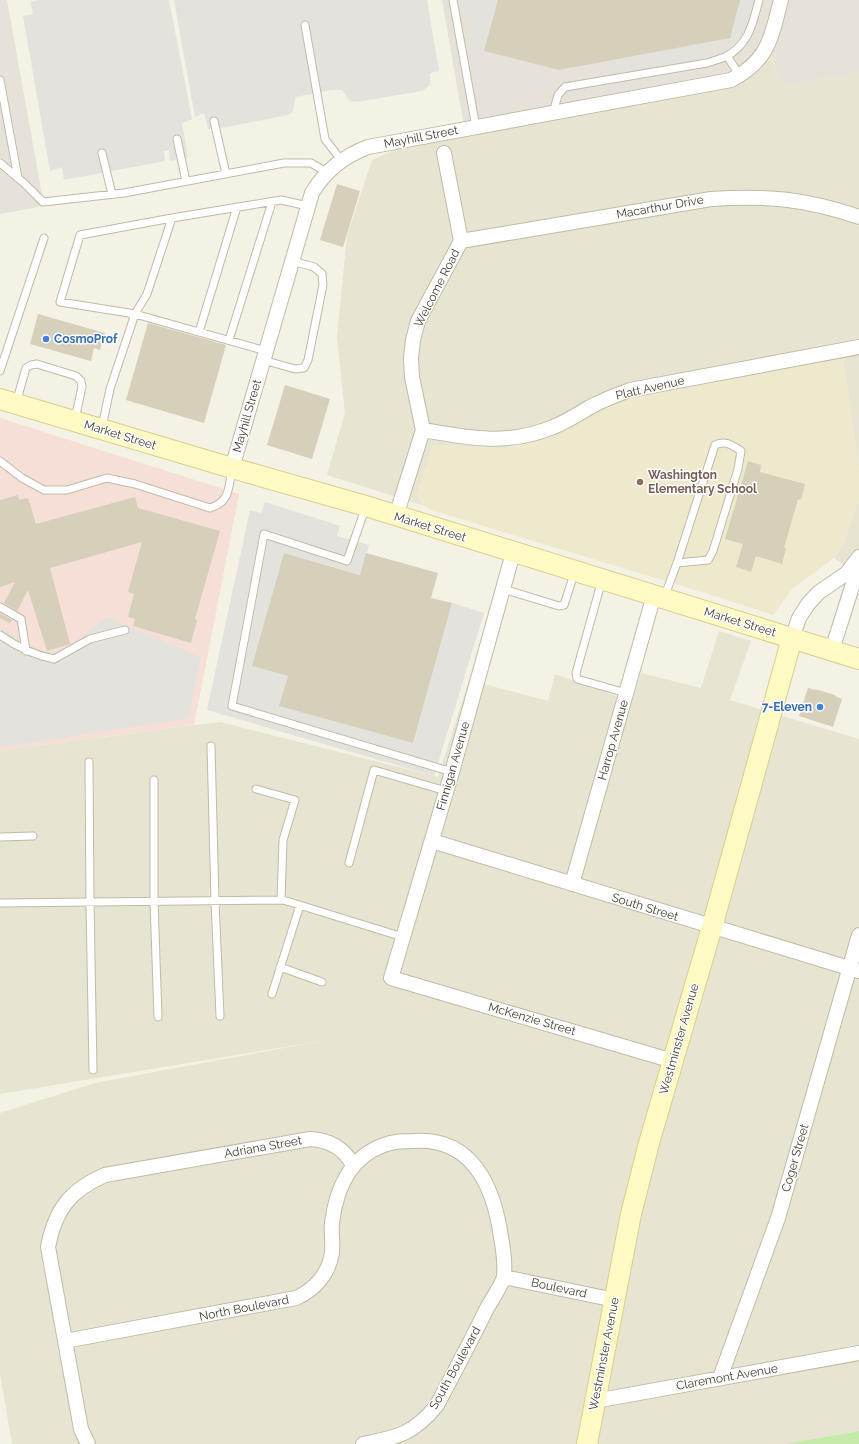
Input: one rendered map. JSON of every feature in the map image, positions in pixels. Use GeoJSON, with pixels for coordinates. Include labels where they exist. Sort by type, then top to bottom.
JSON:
{"type":"FeatureCollection","features":[{"type":"Feature","properties":{"kind":"main road","name":"Market Street"},"geometry":{"type":"LineString","coordinates":[[8,401],[102,430],[366,506],[513,553],[859,659]]}},
{"type":"Feature","properties":{"kind":"main road","name":"Westminster Avenue"},"geometry":{"type":"LineString","coordinates":[[587,1444],[631,1214],[649,1143],[712,927],[792,638]]}},
{"type":"Feature","properties":{"kind":"street","name":"Mayhill Street"},"geometry":{"type":"LineString","coordinates":[[232,468],[312,193],[319,182],[341,160],[368,147],[731,80],[740,76],[756,63],[764,53],[771,39],[781,0]]}},
{"type":"Feature","properties":{"kind":"street","name":"Welcome Road"},"geometry":{"type":"LineString","coordinates":[[396,516],[423,430],[412,377],[411,358],[413,340],[418,322],[461,241],[444,153]]}},
{"type":"Feature","properties":{"kind":"street","name":"Macarthur Drive"},"geometry":{"type":"LineString","coordinates":[[461,241],[711,199],[744,197],[778,198],[818,205],[859,217]]}},
{"type":"Feature","properties":{"kind":"street","name":"Platt Avenue"},"geometry":{"type":"LineString","coordinates":[[423,430],[480,439],[504,439],[528,435],[551,428],[588,408],[630,390],[859,347]]}},
{"type":"Feature","properties":{"kind":"street","name":"Finnigan Avenue"},"geometry":{"type":"LineString","coordinates":[[391,978],[452,772],[513,553]]}},
{"type":"Feature","properties":{"kind":"street"},"geometry":{"type":"LineString","coordinates":[[792,638],[799,618],[808,604],[818,593],[846,573],[859,557]]}},
{"type":"Feature","properties":{"kind":"street"},"geometry":{"type":"LineString","coordinates":[[832,650],[859,565]]}},
{"type":"Feature","properties":{"kind":"street","name":"Harrop Avenue"},"geometry":{"type":"LineString","coordinates":[[572,884],[626,693],[659,597]]}},
{"type":"Feature","properties":{"kind":"street","name":"South Street"},"geometry":{"type":"LineString","coordinates":[[432,841],[854,970]]}},
{"type":"Feature","properties":{"kind":"street","name":"Coger Street"},"geometry":{"type":"LineString","coordinates":[[720,1378],[778,1218],[854,970],[859,936]]}},
{"type":"Feature","properties":{"kind":"street","name":"McKenzie Street"},"geometry":{"type":"LineString","coordinates":[[391,978],[673,1061]]}},
{"type":"Feature","properties":{"kind":"street","name":"Adriana Street"},"geometry":{"type":"LineString","coordinates":[[65,1341],[48,1247],[51,1229],[66,1201],[91,1181],[105,1175],[310,1138],[332,1144],[342,1150],[353,1165]]}},
{"type":"Feature","properties":{"kind":"street"},"geometry":{"type":"LineString","coordinates":[[353,1165],[370,1151],[385,1144],[400,1141],[419,1140],[434,1142],[460,1153],[473,1164],[483,1176],[495,1203],[503,1248],[504,1277]]}},
{"type":"Feature","properties":{"kind":"street","name":"North Boulevard"},"geometry":{"type":"LineString","coordinates":[[65,1341],[296,1298],[303,1295],[314,1287],[322,1277],[328,1265],[332,1253],[332,1223],[338,1193],[344,1178],[353,1165]]}},
{"type":"Feature","properties":{"kind":"street","name":"Boulevard"},"geometry":{"type":"LineString","coordinates":[[504,1277],[615,1300]]}},
{"type":"Feature","properties":{"kind":"street","name":"South Boulevard"},"geometry":{"type":"LineString","coordinates":[[363,1444],[402,1435],[416,1427],[427,1418],[437,1405],[504,1277]]}},
{"type":"Feature","properties":{"kind":"street"},"geometry":{"type":"LineString","coordinates":[[65,1341],[81,1429],[88,1444]]}},
{"type":"Feature","properties":{"kind":"street","name":"Claremont Avenue"},"geometry":{"type":"LineString","coordinates":[[595,1401],[859,1353]]}},
{"type":"Feature","properties":{"kind":"lane"},"geometry":{"type":"LineString","coordinates":[[453,0],[476,127]]}},
{"type":"Feature","properties":{"kind":"lane"},"geometry":{"type":"LineString","coordinates":[[554,113],[558,95],[565,87],[707,62],[727,56],[748,36],[759,0]]}},
{"type":"Feature","properties":{"kind":"lane"},"geometry":{"type":"LineString","coordinates":[[306,25],[326,139],[341,160]]}},
{"type":"Feature","properties":{"kind":"lane"},"geometry":{"type":"LineString","coordinates":[[727,56],[740,76]]}},
{"type":"Feature","properties":{"kind":"lane"},"geometry":{"type":"LineString","coordinates":[[0,80],[18,178]]}},
{"type":"Feature","properties":{"kind":"lane"},"geometry":{"type":"LineString","coordinates":[[214,121],[226,174]]}},
{"type":"Feature","properties":{"kind":"lane"},"geometry":{"type":"LineString","coordinates":[[177,139],[186,181]]}},
{"type":"Feature","properties":{"kind":"lane"},"geometry":{"type":"LineString","coordinates":[[102,153],[112,194]]}},
{"type":"Feature","properties":{"kind":"lane"},"geometry":{"type":"LineString","coordinates":[[0,163],[43,202],[112,194],[284,163],[311,163],[328,172]]}},
{"type":"Feature","properties":{"kind":"lane"},"geometry":{"type":"LineString","coordinates":[[292,261],[314,267],[322,274],[323,285],[308,360],[304,368],[295,369],[229,340],[135,314],[60,302],[80,235],[281,200],[308,206]]}},
{"type":"Feature","properties":{"kind":"lane"},"geometry":{"type":"LineString","coordinates":[[229,340],[272,202]]}},
{"type":"Feature","properties":{"kind":"lane"},"geometry":{"type":"LineString","coordinates":[[199,332],[237,207]]}},
{"type":"Feature","properties":{"kind":"lane"},"geometry":{"type":"LineString","coordinates":[[102,430],[110,389],[135,314],[147,294],[172,218]]}},
{"type":"Feature","properties":{"kind":"lane"},"geometry":{"type":"LineString","coordinates":[[0,371],[44,238]]}},
{"type":"Feature","properties":{"kind":"lane"},"geometry":{"type":"LineString","coordinates":[[8,401],[26,368],[37,364],[55,369],[76,376],[81,381],[82,387],[75,422]]}},
{"type":"Feature","properties":{"kind":"lane"},"geometry":{"type":"LineString","coordinates":[[659,597],[677,563],[714,445],[721,442],[730,444],[741,451],[738,469],[713,551],[708,560],[677,563]]}},
{"type":"Feature","properties":{"kind":"lane"},"geometry":{"type":"LineString","coordinates":[[0,462],[22,478],[44,490],[67,490],[107,478],[135,484],[210,508],[219,505],[226,498],[232,468]]}},
{"type":"Feature","properties":{"kind":"lane"},"geometry":{"type":"LineString","coordinates":[[366,506],[348,561],[264,534],[232,706],[452,772]]}},
{"type":"Feature","properties":{"kind":"lane"},"geometry":{"type":"LineString","coordinates":[[503,589],[559,606],[564,605],[575,571]]}},
{"type":"Feature","properties":{"kind":"lane"},"geometry":{"type":"LineString","coordinates":[[602,580],[576,673],[577,679],[626,693]]}},
{"type":"Feature","properties":{"kind":"lane"},"geometry":{"type":"LineString","coordinates":[[0,607],[21,619],[26,651]]}},
{"type":"Feature","properties":{"kind":"lane"},"geometry":{"type":"LineString","coordinates":[[0,635],[14,645],[37,656],[54,659],[90,639],[125,630]]}},
{"type":"Feature","properties":{"kind":"lane"},"geometry":{"type":"LineString","coordinates":[[211,746],[214,901],[220,1016]]}},
{"type":"Feature","properties":{"kind":"lane"},"geometry":{"type":"LineString","coordinates":[[89,762],[93,1070]]}},
{"type":"Feature","properties":{"kind":"lane"},"geometry":{"type":"LineString","coordinates":[[349,863],[374,770],[446,791]]}},
{"type":"Feature","properties":{"kind":"lane"},"geometry":{"type":"LineString","coordinates":[[154,780],[154,901],[158,1017]]}},
{"type":"Feature","properties":{"kind":"lane"},"geometry":{"type":"LineString","coordinates":[[256,789],[295,800],[283,840],[281,900]]}},
{"type":"Feature","properties":{"kind":"lane"},"geometry":{"type":"LineString","coordinates":[[0,837],[33,836]]}},
{"type":"Feature","properties":{"kind":"lane"},"geometry":{"type":"LineString","coordinates":[[0,903],[281,900],[403,937]]}},
{"type":"Feature","properties":{"kind":"lane"},"geometry":{"type":"LineString","coordinates":[[272,994],[300,905]]}},
{"type":"Feature","properties":{"kind":"lane"},"geometry":{"type":"LineString","coordinates":[[280,967],[322,982]]}},
{"type":"Feature","properties":{"kind":"shaded area"},"geometry":{"type":"Polygon","coordinates":[[[0,0],[7,0],[44,206],[0,214],[0,0]]]}},
{"type":"Feature","properties":{"kind":"shaded area"},"geometry":{"type":"Polygon","coordinates":[[[40,0],[169,0],[192,119],[183,123],[182,125],[188,157],[170,161],[169,150],[164,151],[165,161],[64,180],[62,167],[50,171],[23,16],[33,14],[30,2],[40,0]]]}},
{"type":"Feature","properties":{"kind":"shaded area"},"geometry":{"type":"Polygon","coordinates":[[[174,0],[427,0],[439,71],[430,73],[429,86],[422,91],[357,102],[350,101],[342,90],[332,90],[295,97],[293,112],[288,115],[227,127],[208,129],[204,113],[195,117],[174,0]]]}},
{"type":"Feature","properties":{"kind":"shaded area"},"geometry":{"type":"Polygon","coordinates":[[[442,0],[859,0],[859,73],[783,86],[769,51],[735,80],[465,132],[442,0]]]}},
{"type":"Feature","properties":{"kind":"shaded area"},"geometry":{"type":"Polygon","coordinates":[[[465,0],[498,0],[484,51],[473,47],[465,0]]]}},
{"type":"Feature","properties":{"kind":"shaded area"},"geometry":{"type":"Polygon","coordinates":[[[741,0],[753,0],[743,37],[733,28],[741,0]]]}},
{"type":"Feature","properties":{"kind":"shaded area"},"geometry":{"type":"Polygon","coordinates":[[[700,44],[697,58],[605,77],[608,61],[700,44]]]}},
{"type":"Feature","properties":{"kind":"shaded area"},"geometry":{"type":"Polygon","coordinates":[[[768,50],[783,86],[859,73],[859,470],[843,358],[806,359],[759,367],[626,398],[555,438],[504,448],[467,447],[417,494],[422,505],[327,475],[345,413],[337,337],[347,236],[372,160],[401,147],[768,50]]]}},
{"type":"Feature","properties":{"kind":"shaded area","name":"Washington Elementary School"},"geometry":{"type":"Polygon","coordinates":[[[843,358],[859,470],[859,497],[844,542],[834,558],[792,589],[773,615],[431,510],[422,505],[417,494],[432,446],[443,444],[467,447],[504,448],[555,438],[626,398],[843,358]]]}},
{"type":"Feature","properties":{"kind":"shaded area"},"geometry":{"type":"Polygon","coordinates":[[[0,418],[239,494],[194,725],[0,750],[0,418]]]}},
{"type":"Feature","properties":{"kind":"shaded area"},"geometry":{"type":"Polygon","coordinates":[[[859,497],[859,576],[834,558],[844,542],[859,497]]]}},
{"type":"Feature","properties":{"kind":"shaded area"},"geometry":{"type":"Polygon","coordinates":[[[265,502],[340,526],[337,536],[369,545],[364,563],[365,576],[284,553],[253,666],[288,676],[280,706],[413,743],[452,603],[484,613],[434,776],[207,710],[250,510],[261,513],[265,502]]]}},
{"type":"Feature","properties":{"kind":"shaded area"},"geometry":{"type":"Polygon","coordinates":[[[105,617],[201,657],[188,718],[0,747],[0,628],[47,654],[72,646],[105,617]]]}},
{"type":"Feature","properties":{"kind":"shaded area"},"geometry":{"type":"Polygon","coordinates":[[[719,631],[751,641],[730,700],[859,739],[859,1431],[785,1444],[12,1444],[0,1374],[0,1113],[95,1083],[327,1040],[0,1094],[0,750],[220,722],[438,777],[469,680],[548,701],[555,674],[632,702],[641,673],[701,688],[719,631]]]}},
{"type":"Feature","properties":{"kind":"green space"},"geometry":{"type":"Polygon","coordinates":[[[859,1431],[859,1444],[785,1444],[859,1431]]]}},
{"type":"Feature","properties":{"kind":"building"},"geometry":{"type":"Polygon","coordinates":[[[498,0],[740,0],[730,38],[559,70],[484,51],[498,0]]]}},
{"type":"Feature","properties":{"kind":"building"},"geometry":{"type":"Polygon","coordinates":[[[337,184],[360,191],[343,247],[320,240],[337,184]]]}},
{"type":"Feature","properties":{"kind":"building"},"geometry":{"type":"Polygon","coordinates":[[[38,314],[105,333],[100,350],[94,348],[91,361],[30,344],[38,314]]]}},
{"type":"Feature","properties":{"kind":"building"},"geometry":{"type":"Polygon","coordinates":[[[148,323],[226,345],[204,423],[126,400],[148,323]]]}},
{"type":"Feature","properties":{"kind":"building"},"geometry":{"type":"Polygon","coordinates":[[[285,385],[330,399],[312,459],[267,445],[285,385]]]}},
{"type":"Feature","properties":{"kind":"building"},"geometry":{"type":"Polygon","coordinates":[[[748,461],[761,465],[760,472],[805,484],[801,500],[798,499],[784,548],[786,548],[782,564],[756,556],[751,572],[736,567],[743,544],[725,539],[748,461]]]}},
{"type":"Feature","properties":{"kind":"building"},"geometry":{"type":"Polygon","coordinates":[[[18,495],[19,500],[28,498],[36,524],[135,497],[138,508],[220,531],[195,619],[197,620],[191,643],[133,626],[135,619],[128,617],[134,594],[128,592],[142,542],[50,568],[70,644],[47,651],[28,590],[17,611],[4,603],[15,582],[0,587],[0,500],[18,495]]]}},
{"type":"Feature","properties":{"kind":"building"},"geometry":{"type":"Polygon","coordinates":[[[284,553],[360,575],[366,553],[438,573],[431,598],[452,603],[413,743],[279,706],[288,676],[252,666],[284,553]]]}},
{"type":"Feature","properties":{"kind":"building"},"geometry":{"type":"Polygon","coordinates":[[[0,613],[12,620],[10,623],[0,618],[0,613]]]}},
{"type":"Feature","properties":{"kind":"building","name":"7-Eleven"},"geometry":{"type":"Polygon","coordinates":[[[808,688],[835,695],[842,699],[833,727],[799,716],[808,688]]]}},
{"type":"Feature","properties":{"kind":"place","name":"CosmoProf"},"geometry":{"type":"Point","coordinates":[46,339]}},
{"type":"Feature","properties":{"kind":"place","name":"Washington Elementary School"},"geometry":{"type":"Point","coordinates":[640,482]}},
{"type":"Feature","properties":{"kind":"place","name":"7-Eleven"},"geometry":{"type":"Point","coordinates":[820,707]}}]}
